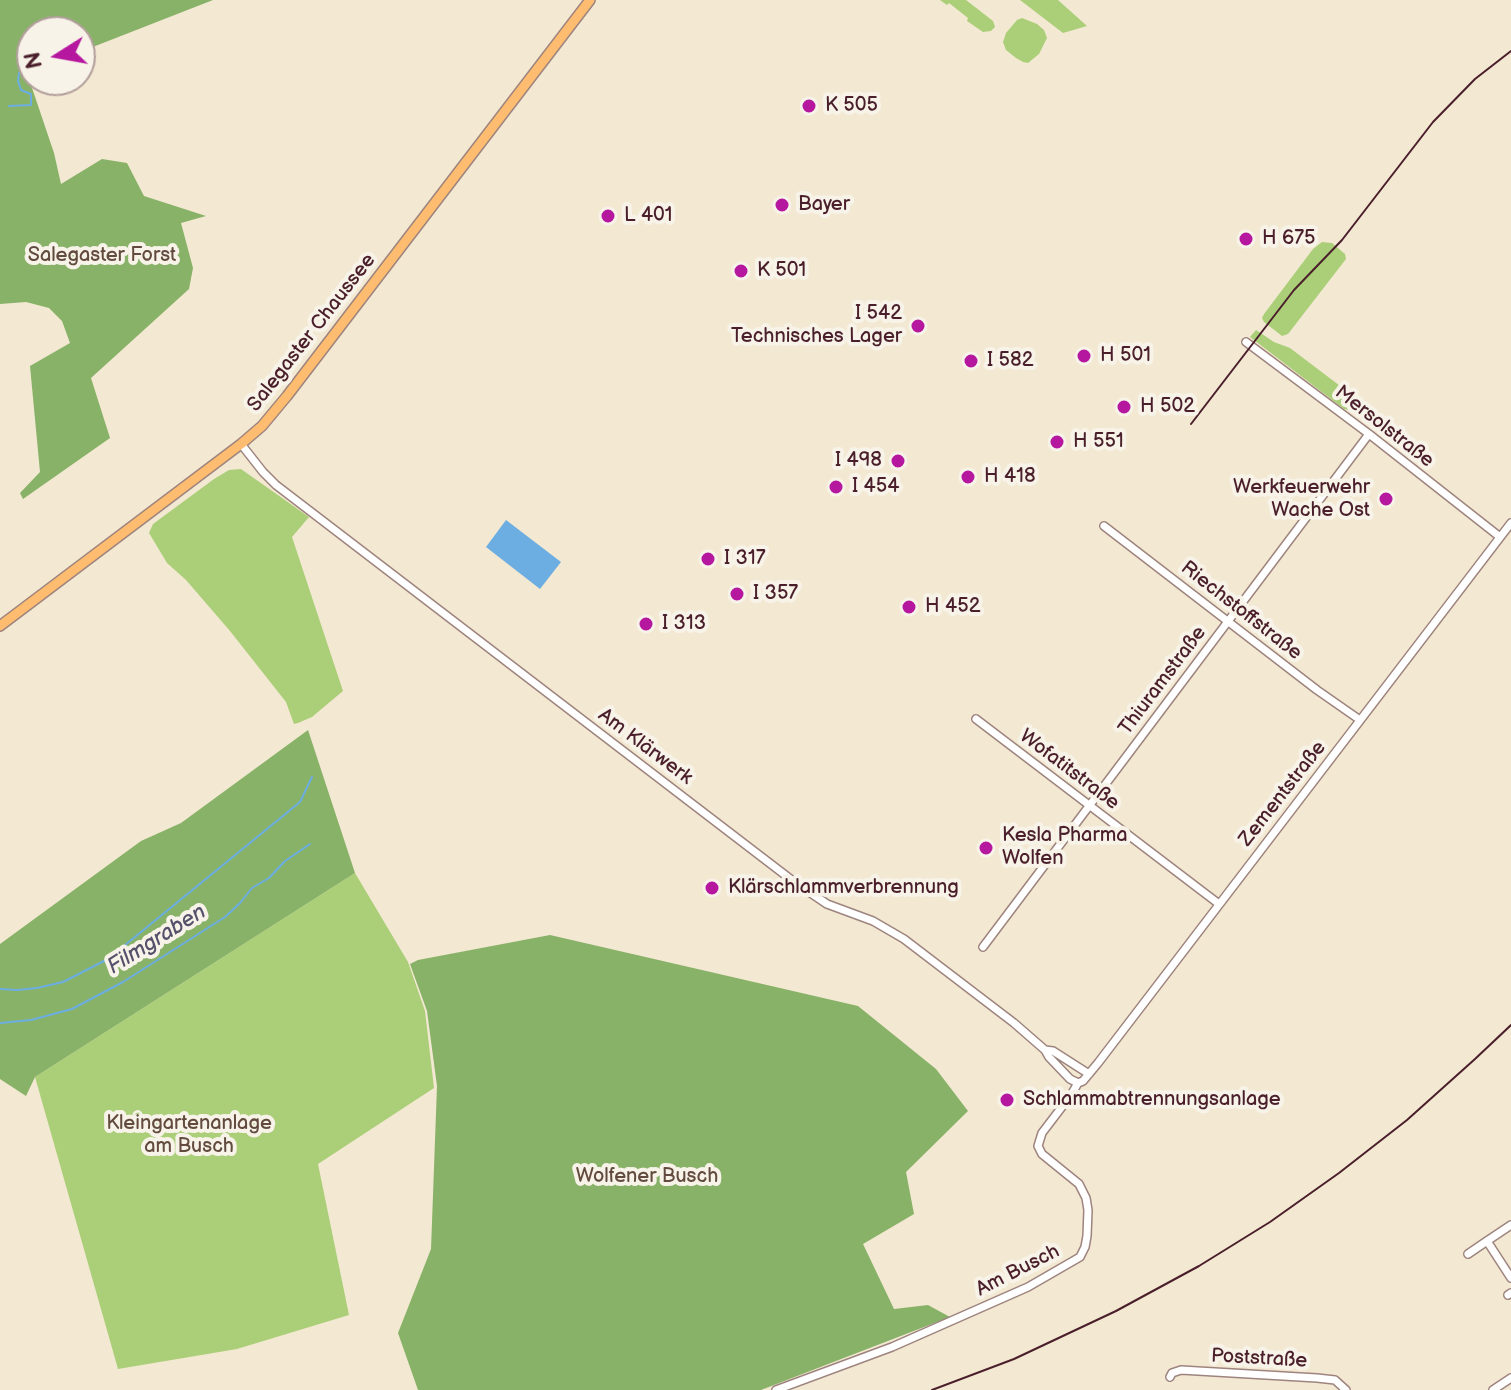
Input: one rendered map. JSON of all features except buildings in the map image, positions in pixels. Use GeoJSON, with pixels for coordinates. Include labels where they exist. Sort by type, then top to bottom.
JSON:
{"type":"FeatureCollection","features":[{"type":"Feature","properties":{"kind":"main road","name":"Salegaster Chaussee"},"geometry":{"type":"LineString","coordinates":[[0,626],[262,426],[590,0]]}},
{"type":"Feature","properties":{"kind":"street","name":"Mersolstraße"},"geometry":{"type":"LineString","coordinates":[[1247,342],[1500,537]]}},
{"type":"Feature","properties":{"kind":"street","name":"Thiuramstraße"},"geometry":{"type":"LineString","coordinates":[[983,947],[1369,434]]}},
{"type":"Feature","properties":{"kind":"street","name":"Am Klärwerk"},"geometry":{"type":"LineString","coordinates":[[241,444],[276,485],[803,888],[832,906],[896,933],[1014,1023],[1045,1050],[1070,1079],[1078,1083]]}},
{"type":"Feature","properties":{"kind":"street","name":"Zementstraße"},"geometry":{"type":"LineString","coordinates":[[1078,1083],[1089,1074],[1511,523]]}},
{"type":"Feature","properties":{"kind":"street","name":"Riechstoffstraße"},"geometry":{"type":"LineString","coordinates":[[1104,526],[1360,720]]}},
{"type":"Feature","properties":{"kind":"street","name":"Wofatitstraße"},"geometry":{"type":"LineString","coordinates":[[976,719],[1219,904]]}},
{"type":"Feature","properties":{"kind":"street","name":"Am Klärwerk"},"geometry":{"type":"LineString","coordinates":[[1045,1050],[1053,1051],[1089,1074]]}},
{"type":"Feature","properties":{"kind":"street","name":"Am Busch"},"geometry":{"type":"LineString","coordinates":[[776,1390],[892,1347],[1028,1287],[1080,1257],[1087,1236],[1085,1194],[1079,1184],[1042,1154],[1038,1146],[1042,1133],[1078,1083]]}},
{"type":"Feature","properties":{"kind":"street"},"geometry":{"type":"LineString","coordinates":[[1468,1254],[1511,1225]]}},
{"type":"Feature","properties":{"kind":"street"},"geometry":{"type":"LineString","coordinates":[[1487,1241],[1511,1278]]}},
{"type":"Feature","properties":{"kind":"street","name":"Poststraße"},"geometry":{"type":"LineString","coordinates":[[1170,1377],[1181,1370],[1317,1378],[1335,1380],[1346,1390]]}},
{"type":"Feature","properties":{"kind":"street"},"geometry":{"type":"LineString","coordinates":[[1493,1390],[1511,1378]]}},
{"type":"Feature","properties":{"kind":"green space","name":"Salegaster Forst"},"geometry":{"type":"Polygon","coordinates":[[[0,0],[213,0],[96,46],[96,16],[16,16],[16,96],[35,96],[61,184],[102,159],[127,163],[144,196],[206,216],[181,223],[193,268],[189,289],[91,378],[110,438],[23,499],[20,493],[40,472],[30,366],[70,343],[62,321],[49,308],[26,302],[0,304],[0,0]]]}},
{"type":"Feature","properties":{"kind":"green space"},"geometry":{"type":"Polygon","coordinates":[[[940,0],[966,0],[993,21],[995,27],[983,32],[949,3],[947,5],[940,0]]]}},
{"type":"Feature","properties":{"kind":"green space"},"geometry":{"type":"Polygon","coordinates":[[[1020,0],[1058,0],[1087,26],[1063,33],[1020,0]]]}},
{"type":"Feature","properties":{"kind":"green space"},"geometry":{"type":"Polygon","coordinates":[[[1022,18],[1037,24],[1047,38],[1039,54],[1028,63],[1006,50],[1003,42],[1006,33],[1022,18]]]}},
{"type":"Feature","properties":{"kind":"green space"},"geometry":{"type":"Polygon","coordinates":[[[1322,242],[1332,243],[1345,254],[1346,259],[1288,334],[1282,336],[1262,318],[1313,249],[1322,242]]]}},
{"type":"Feature","properties":{"kind":"green space"},"geometry":{"type":"Polygon","coordinates":[[[1256,330],[1290,348],[1356,398],[1356,402],[1348,410],[1344,409],[1250,337],[1256,330]]]}},
{"type":"Feature","properties":{"kind":"green space"},"geometry":{"type":"Polygon","coordinates":[[[241,469],[309,517],[292,537],[343,691],[312,717],[294,724],[286,702],[230,631],[167,563],[149,533],[153,524],[214,479],[229,470],[241,469]]]}},
{"type":"Feature","properties":{"kind":"green space"},"geometry":{"type":"Polygon","coordinates":[[[308,730],[355,873],[35,1077],[26,1096],[0,1079],[0,944],[141,841],[181,823],[308,730]]]}},
{"type":"Feature","properties":{"kind":"green space","name":"Kleingartenanlage am Busch"},"geometry":{"type":"Polygon","coordinates":[[[355,873],[408,962],[425,1011],[434,1088],[318,1164],[349,1315],[237,1349],[118,1369],[35,1077],[355,873]]]}},
{"type":"Feature","properties":{"kind":"green space","name":"Wolfener Busch"},"geometry":{"type":"Polygon","coordinates":[[[550,935],[858,1006],[936,1069],[968,1111],[906,1172],[914,1214],[863,1244],[894,1309],[928,1305],[950,1317],[761,1390],[418,1390],[398,1333],[431,1249],[437,1086],[427,1011],[410,964],[550,935]]]}},
{"type":"Feature","properties":{"kind":"water"},"geometry":{"type":"Polygon","coordinates":[[[506,520],[561,562],[540,589],[486,547],[506,520]]]}},
{"type":"Feature","properties":{"kind":"waterway"},"geometry":{"type":"LineString","coordinates":[[9,106],[31,105],[31,96]]}},
{"type":"Feature","properties":{"kind":"waterway"},"geometry":{"type":"LineString","coordinates":[[0,989],[37,988],[63,982],[108,959],[300,802],[312,777]]}},
{"type":"Feature","properties":{"kind":"waterway","name":"Filmgraben"},"geometry":{"type":"LineString","coordinates":[[0,1023],[31,1020],[72,1009],[123,982],[225,917],[252,888],[310,844]]}},
{"type":"Feature","properties":{"kind":"railway"},"geometry":{"type":"LineString","coordinates":[[1191,424],[1294,290],[1342,240],[1433,122],[1475,79],[1511,51]]}},
{"type":"Feature","properties":{"kind":"railway"},"geometry":{"type":"LineString","coordinates":[[932,1390],[1014,1359],[1116,1311],[1199,1266],[1270,1222],[1407,1120],[1511,1025]]}},
{"type":"Feature","properties":{"kind":"place","name":"K 505"},"geometry":{"type":"Point","coordinates":[809,106]}},
{"type":"Feature","properties":{"kind":"place","name":"Bayer"},"geometry":{"type":"Point","coordinates":[782,205]}},
{"type":"Feature","properties":{"kind":"place","name":"L 401"},"geometry":{"type":"Point","coordinates":[608,216]}},
{"type":"Feature","properties":{"kind":"place","name":"H 675"},"geometry":{"type":"Point","coordinates":[1246,239]}},
{"type":"Feature","properties":{"kind":"place","name":"K 501"},"geometry":{"type":"Point","coordinates":[741,271]}},
{"type":"Feature","properties":{"kind":"place","name":"I 542 Technisches Lager"},"geometry":{"type":"Point","coordinates":[918,326]}},
{"type":"Feature","properties":{"kind":"place","name":"H 501"},"geometry":{"type":"Point","coordinates":[1084,356]}},
{"type":"Feature","properties":{"kind":"place","name":"I 582"},"geometry":{"type":"Point","coordinates":[971,361]}},
{"type":"Feature","properties":{"kind":"place","name":"H 502"},"geometry":{"type":"Point","coordinates":[1124,407]}},
{"type":"Feature","properties":{"kind":"place","name":"H 551"},"geometry":{"type":"Point","coordinates":[1057,442]}},
{"type":"Feature","properties":{"kind":"place","name":"I 498"},"geometry":{"type":"Point","coordinates":[898,461]}},
{"type":"Feature","properties":{"kind":"place","name":"H 418"},"geometry":{"type":"Point","coordinates":[968,477]}},
{"type":"Feature","properties":{"kind":"place","name":"I 454"},"geometry":{"type":"Point","coordinates":[836,487]}},
{"type":"Feature","properties":{"kind":"place","name":"Werkfeuerwehr Wache Ost"},"geometry":{"type":"Point","coordinates":[1386,499]}},
{"type":"Feature","properties":{"kind":"place","name":"I 317"},"geometry":{"type":"Point","coordinates":[708,559]}},
{"type":"Feature","properties":{"kind":"place","name":"I 357"},"geometry":{"type":"Point","coordinates":[737,594]}},
{"type":"Feature","properties":{"kind":"place","name":"H 452"},"geometry":{"type":"Point","coordinates":[909,607]}},
{"type":"Feature","properties":{"kind":"place","name":"I 313"},"geometry":{"type":"Point","coordinates":[646,624]}},
{"type":"Feature","properties":{"kind":"place","name":"Kesla Pharma Wolfen"},"geometry":{"type":"Point","coordinates":[986,848]}},
{"type":"Feature","properties":{"kind":"place","name":"Klärschlammverbrennung"},"geometry":{"type":"Point","coordinates":[712,888]}},
{"type":"Feature","properties":{"kind":"place","name":"Schlammabtrennungsanlage"},"geometry":{"type":"Point","coordinates":[1007,1100]}}]}
